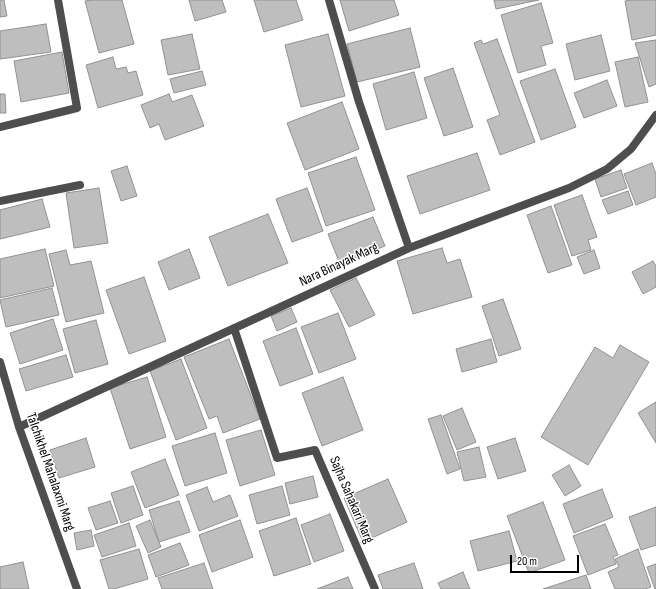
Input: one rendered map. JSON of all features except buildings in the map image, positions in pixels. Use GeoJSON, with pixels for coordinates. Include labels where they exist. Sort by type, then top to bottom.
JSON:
{"type":"FeatureCollection","features":[{"type":"Feature","properties":{"kind":"street"},"geometry":{"type":"LineString","coordinates":[[0,127],[77,108],[58,0]]}},
{"type":"Feature","properties":{"kind":"street"},"geometry":{"type":"LineString","coordinates":[[330,0],[359,102],[409,248]]}},
{"type":"Feature","properties":{"kind":"street","name":"Nara Binayak Marg"},"geometry":{"type":"LineString","coordinates":[[19,427],[409,248],[569,188],[607,169],[631,149],[656,115]]}},
{"type":"Feature","properties":{"kind":"street"},"geometry":{"type":"LineString","coordinates":[[0,201],[80,185]]}},
{"type":"Feature","properties":{"kind":"street","name":"Sajha Sahakari Marg"},"geometry":{"type":"LineString","coordinates":[[234,328],[278,458],[315,450],[375,589]]}},
{"type":"Feature","properties":{"kind":"street","name":"Talchikhel Mahalaxmi Marg"},"geometry":{"type":"LineString","coordinates":[[0,362],[19,427],[77,589]]}}]}
